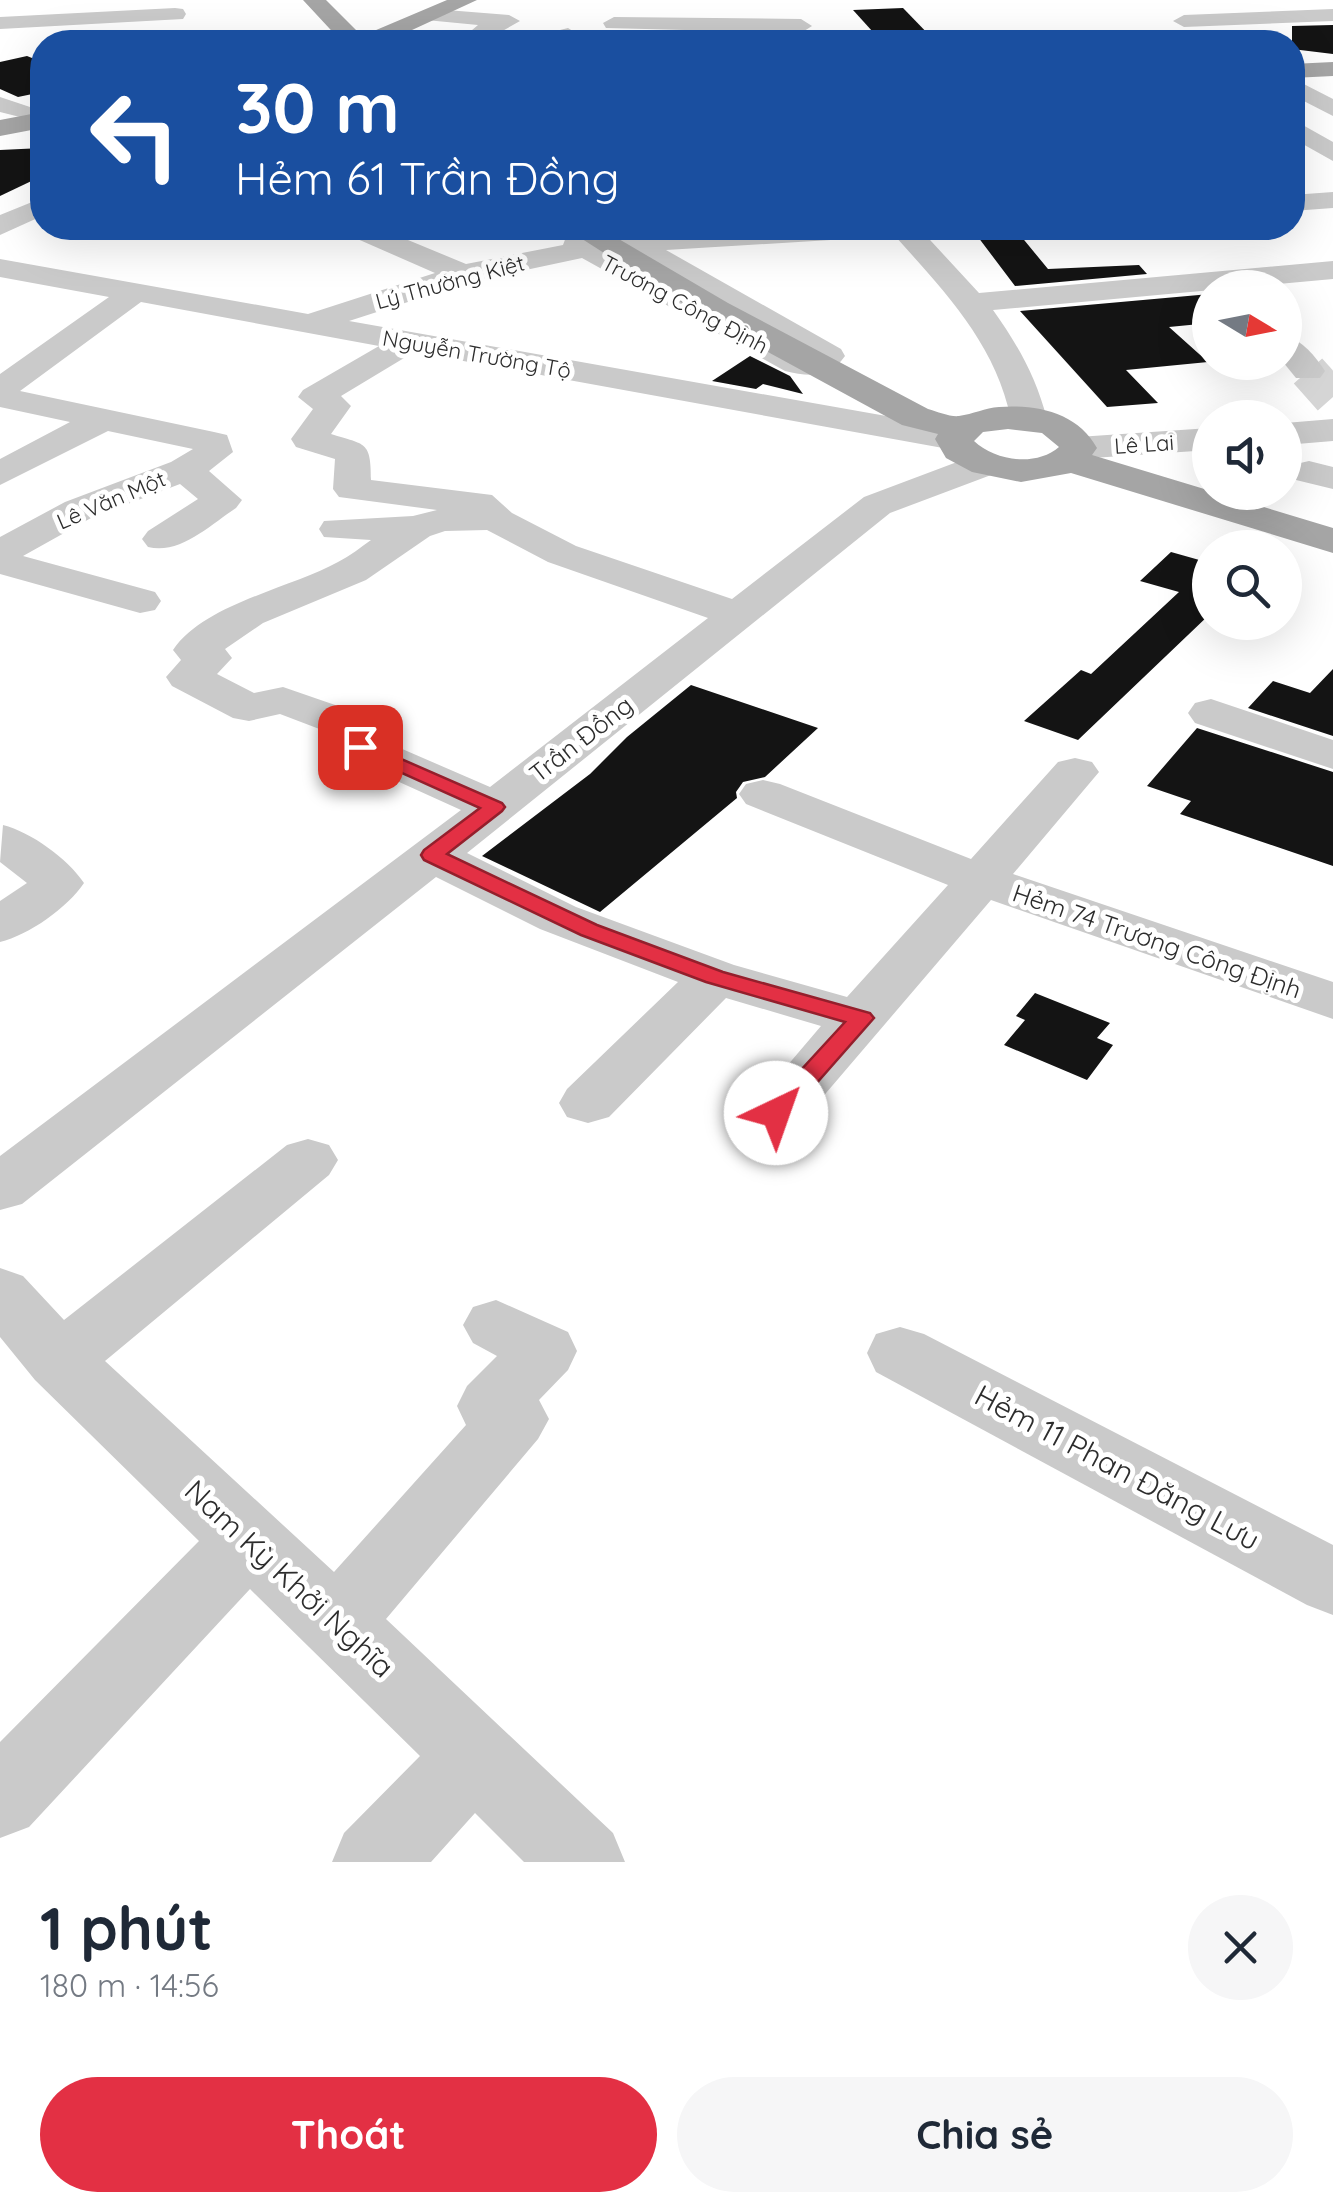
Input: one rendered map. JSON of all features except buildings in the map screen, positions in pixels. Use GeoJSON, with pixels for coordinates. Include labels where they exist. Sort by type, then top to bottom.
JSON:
{"type":"FeatureCollection","features":[{"type":"Feature","properties":{"kind":"main road"},"geometry":{"type":"LineString","coordinates":[[314,0],[343,30]]}},
{"type":"Feature","properties":{"kind":"main road"},"geometry":{"type":"LineString","coordinates":[[397,30],[466,0]]}},
{"type":"Feature","properties":{"kind":"main road"},"geometry":{"type":"LineString","coordinates":[[1305,71],[1333,69]]}},
{"type":"Feature","properties":{"kind":"main road"},"geometry":{"type":"LineString","coordinates":[[0,128],[30,123]]}},
{"type":"Feature","properties":{"kind":"main road","name":"Trương Công Định"},"geometry":{"type":"LineString","coordinates":[[605,240],[719,309],[967,444],[1032,470],[1073,454]]}},
{"type":"Feature","properties":{"kind":"main road"},"geometry":{"type":"LineString","coordinates":[[967,444],[982,420],[1029,419],[1070,434],[1073,454],[1333,541]]}},
{"type":"Feature","properties":{"kind":"street"},"geometry":{"type":"LineString","coordinates":[[0,10],[57,0]]}},
{"type":"Feature","properties":{"kind":"street"},"geometry":{"type":"LineString","coordinates":[[0,24],[174,14]]}},
{"type":"Feature","properties":{"kind":"street"},"geometry":{"type":"LineString","coordinates":[[1200,30],[1176,16],[1333,14]]}},
{"type":"Feature","properties":{"kind":"street"},"geometry":{"type":"LineString","coordinates":[[434,15],[508,21],[491,30]]}},
{"type":"Feature","properties":{"kind":"street"},"geometry":{"type":"LineString","coordinates":[[710,30],[800,25]]}},
{"type":"Feature","properties":{"kind":"street"},"geometry":{"type":"LineString","coordinates":[[1305,74],[1333,78]]}},
{"type":"Feature","properties":{"kind":"street"},"geometry":{"type":"LineString","coordinates":[[1305,93],[1333,111]]}},
{"type":"Feature","properties":{"kind":"street"},"geometry":{"type":"LineString","coordinates":[[0,104],[30,113]]}},
{"type":"Feature","properties":{"kind":"street"},"geometry":{"type":"LineString","coordinates":[[1305,114],[1333,111]]}},
{"type":"Feature","properties":{"kind":"street"},"geometry":{"type":"LineString","coordinates":[[1305,134],[1331,151]]}},
{"type":"Feature","properties":{"kind":"street"},"geometry":{"type":"LineString","coordinates":[[1305,152],[1331,151]]}},
{"type":"Feature","properties":{"kind":"street"},"geometry":{"type":"LineString","coordinates":[[0,226],[30,212]]}},
{"type":"Feature","properties":{"kind":"street"},"geometry":{"type":"LineString","coordinates":[[384,240],[463,274]]}},
{"type":"Feature","properties":{"kind":"street","name":"Lý Thường Kiệt"},"geometry":{"type":"LineString","coordinates":[[310,323],[463,274],[594,240]]}},
{"type":"Feature","properties":{"kind":"street"},"geometry":{"type":"LineString","coordinates":[[915,240],[970,303],[1014,370],[1026,393],[1029,419]]}},
{"type":"Feature","properties":{"kind":"street","name":"Nguyễn Trường Tộ"},"geometry":{"type":"LineString","coordinates":[[0,268],[967,444]]}},
{"type":"Feature","properties":{"kind":"street"},"geometry":{"type":"LineString","coordinates":[[1302,274],[1333,270]]}},
{"type":"Feature","properties":{"kind":"street"},"geometry":{"type":"LineString","coordinates":[[970,303],[1192,287]]}},
{"type":"Feature","properties":{"kind":"street"},"geometry":{"type":"LineString","coordinates":[[0,394],[135,292]]}},
{"type":"Feature","properties":{"kind":"street"},"geometry":{"type":"LineString","coordinates":[[408,342],[314,398],[334,406],[309,439],[352,453],[352,488],[479,504],[491,518],[566,556],[740,616]]}},
{"type":"Feature","properties":{"kind":"street"},"geometry":{"type":"LineString","coordinates":[[1302,364],[1308,371]]}},
{"type":"Feature","properties":{"kind":"street"},"geometry":{"type":"LineString","coordinates":[[0,394],[103,419]]}},
{"type":"Feature","properties":{"kind":"street"},"geometry":{"type":"LineString","coordinates":[[0,432],[49,408]]}},
{"type":"Feature","properties":{"kind":"street"},"geometry":{"type":"LineString","coordinates":[[0,474],[103,419]]}},
{"type":"Feature","properties":{"kind":"street","name":"Lê Văn Một"},"geometry":{"type":"LineString","coordinates":[[0,553],[78,510],[184,470],[214,452],[214,444],[103,419]]}},
{"type":"Feature","properties":{"kind":"street"},"geometry":{"type":"LineString","coordinates":[[1302,433],[1333,430]]}},
{"type":"Feature","properties":{"kind":"street","name":"Lê Lai"},"geometry":{"type":"LineString","coordinates":[[1073,454],[1192,441]]}},
{"type":"Feature","properties":{"kind":"street","name":"Trần Đồng"},"geometry":{"type":"LineString","coordinates":[[0,1188],[495,807],[877,505],[967,444]]}},
{"type":"Feature","properties":{"kind":"street"},"geometry":{"type":"LineString","coordinates":[[162,539],[223,500],[184,470]]}},
{"type":"Feature","properties":{"kind":"street"},"geometry":{"type":"LineString","coordinates":[[338,529],[416,528],[442,520],[491,518]]}},
{"type":"Feature","properties":{"kind":"street"},"geometry":{"type":"LineString","coordinates":[[416,528],[352,571],[248,614],[194,650],[210,658],[188,677],[249,708],[283,700],[377,735],[360,747],[495,807]]}},
{"type":"Feature","properties":{"kind":"street"},"geometry":{"type":"LineString","coordinates":[[0,562],[140,601]]}},
{"type":"Feature","properties":{"kind":"street"},"geometry":{"type":"LineString","coordinates":[[1211,713],[1333,755]]}},
{"type":"Feature","properties":{"kind":"street"},"geometry":{"type":"LineString","coordinates":[[776,1113],[1074,772]]}},
{"type":"Feature","properties":{"kind":"street","name":"Hẻm 74 Trương Công Định"},"geometry":{"type":"LineString","coordinates":[[764,794],[981,880],[1333,1001]]}},
{"type":"Feature","properties":{"kind":"street"},"geometry":{"type":"LineString","coordinates":[[0,926],[59,883],[2,840]]}},
{"type":"Feature","properties":{"kind":"street"},"geometry":{"type":"LineString","coordinates":[[432,855],[558,918],[715,977],[862,1018]]}},
{"type":"Feature","properties":{"kind":"street"},"geometry":{"type":"LineString","coordinates":[[588,1103],[715,977]]}},
{"type":"Feature","properties":{"kind":"street"},"geometry":{"type":"LineString","coordinates":[[59,1362],[308,1160]]}},
{"type":"Feature","properties":{"kind":"street","name":"Nam Kỳ Khởi Nghĩa"},"geometry":{"type":"LineString","coordinates":[[0,1292],[59,1362],[246,1542],[337,1622],[583,1862]]}},
{"type":"Feature","properties":{"kind":"street"},"geometry":{"type":"LineString","coordinates":[[337,1622],[514,1419],[491,1406],[544,1351],[496,1325]]}},
{"type":"Feature","properties":{"kind":"street","name":"Hẻm 11 Phan Đăng Lưu"},"geometry":{"type":"LineString","coordinates":[[900,1354],[1333,1582]]}},
{"type":"Feature","properties":{"kind":"street"},"geometry":{"type":"LineString","coordinates":[[0,1800],[246,1542]]}},
{"type":"Feature","properties":{"kind":"street"},"geometry":{"type":"LineString","coordinates":[[374,1862],[474,1757]]}},
{"type":"Feature","properties":{"kind":"tunnel"},"geometry":{"type":"LineString","coordinates":[[1308,371],[1332,398]]}},
{"type":"Feature","properties":{"kind":"route"},"geometry":{"type":"LineString","coordinates":[[360,747],[495,807],[432,855],[589,930],[715,977],[862,1018],[776,1113]]}}]}
